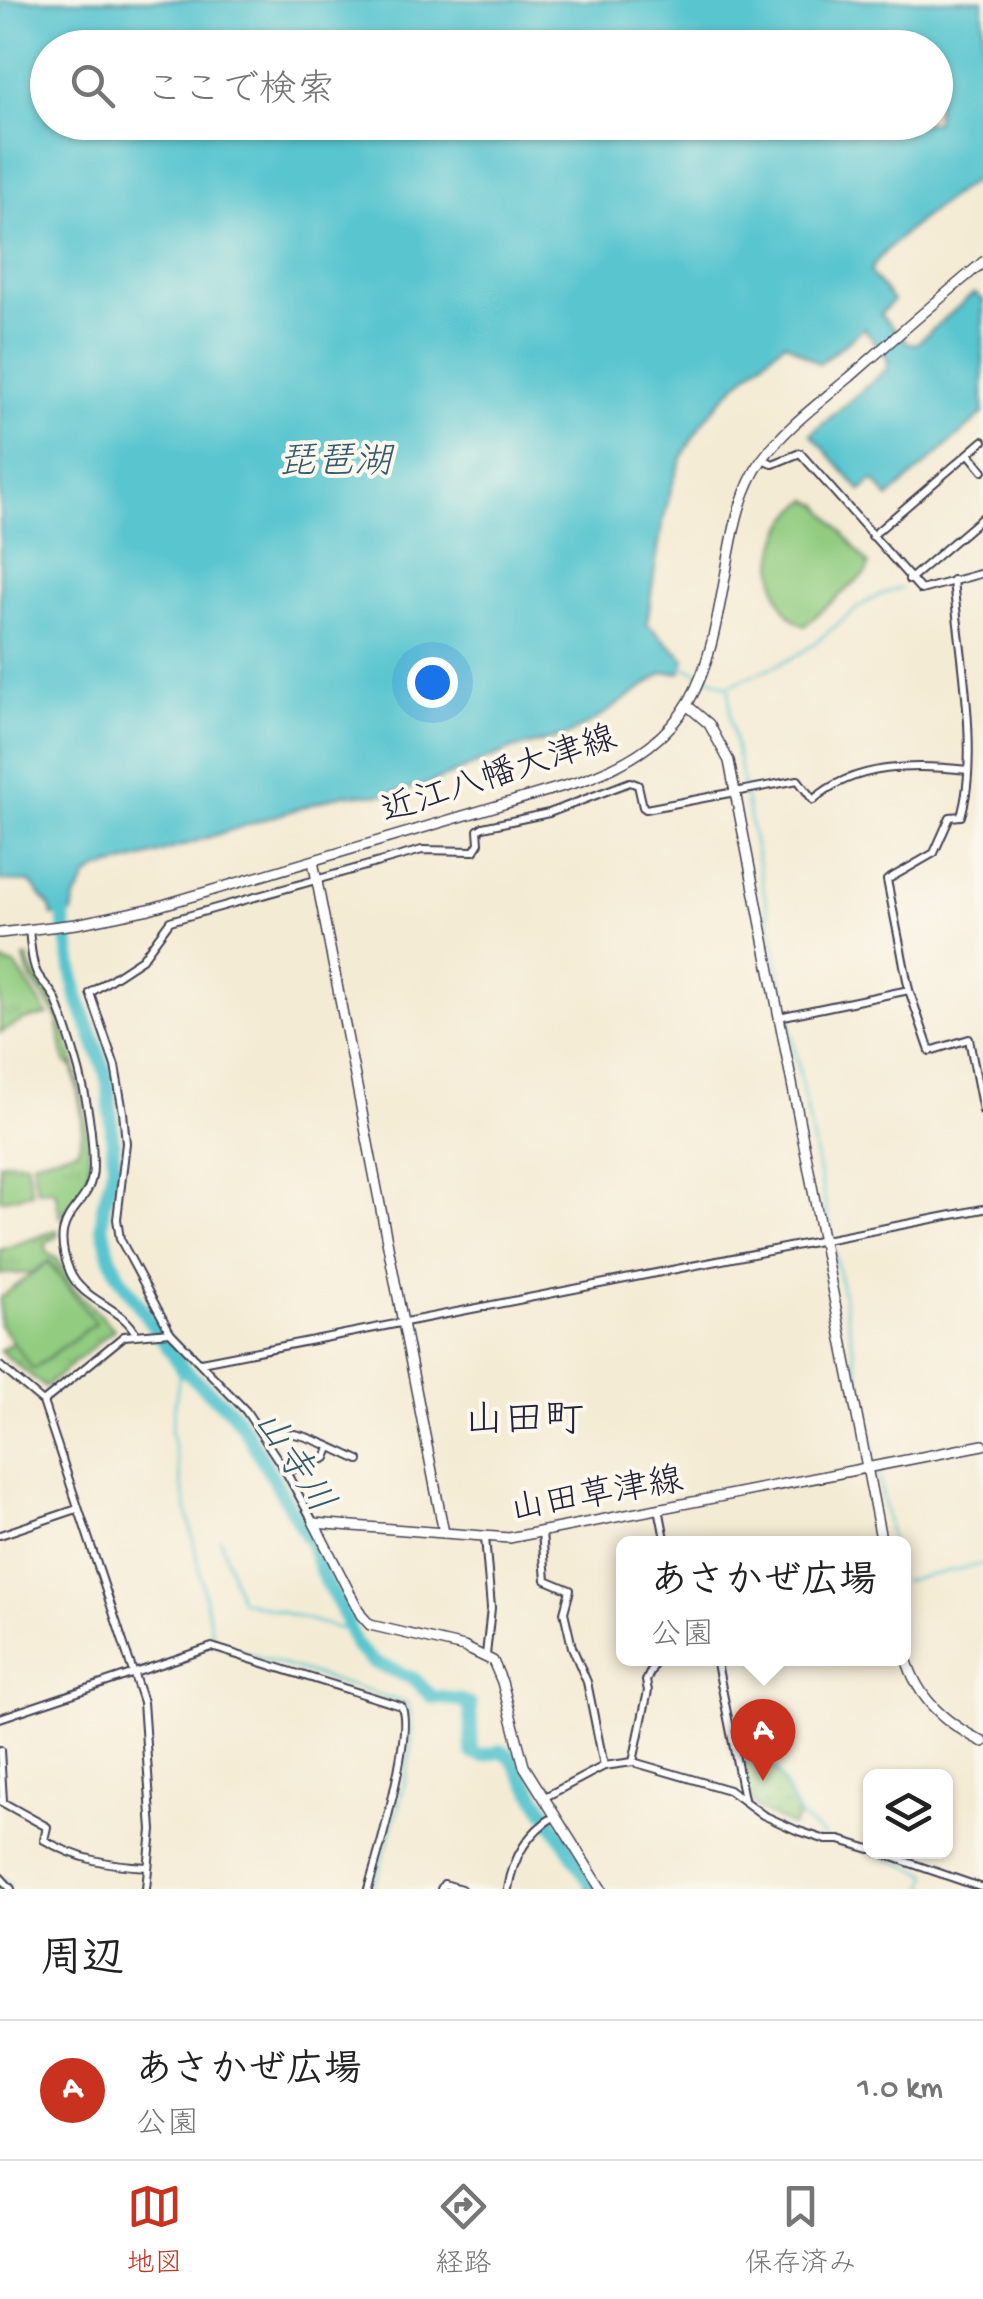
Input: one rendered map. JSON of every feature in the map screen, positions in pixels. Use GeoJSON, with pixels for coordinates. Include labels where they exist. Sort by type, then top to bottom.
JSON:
{"type":"FeatureCollection","features":[{"type":"Feature","properties":{"kind":"main road","name":"近江八幡大津線"},"geometry":{"type":"LineString","coordinates":[[0,933],[76,924],[148,909],[598,774],[643,752],[675,723],[703,676],[738,513],[763,459],[786,432],[983,262]]}},
{"type":"Feature","properties":{"kind":"main road"},"geometry":{"type":"LineString","coordinates":[[688,706],[720,741],[742,790],[830,1240],[880,1536]]}},
{"type":"Feature","properties":{"kind":"main road"},"geometry":{"type":"LineString","coordinates":[[313,861],[444,1533]]}},
{"type":"Feature","properties":{"kind":"main road","name":"山田草津線"},"geometry":{"type":"LineString","coordinates":[[314,1522],[508,1538],[983,1445]]}},
{"type":"Feature","properties":{"kind":"main road"},"geometry":{"type":"LineString","coordinates":[[314,1522],[361,1615],[370,1624],[486,1655],[496,1665],[524,1766],[602,1889]]}},
{"type":"Feature","properties":{"kind":"main road"},"geometry":{"type":"LineString","coordinates":[[909,1666],[913,1681],[932,1709],[983,1742]]}},
{"type":"Feature","properties":{"kind":"street"},"geometry":{"type":"LineString","coordinates":[[872,536],[983,442]]}},
{"type":"Feature","properties":{"kind":"street"},"geometry":{"type":"LineString","coordinates":[[763,459],[773,464],[800,453],[909,580],[922,590],[983,574]]}},
{"type":"Feature","properties":{"kind":"street"},"geometry":{"type":"LineString","coordinates":[[970,455],[983,471]]}},
{"type":"Feature","properties":{"kind":"street"},"geometry":{"type":"LineString","coordinates":[[909,580],[983,516]]}},
{"type":"Feature","properties":{"kind":"street"},"geometry":{"type":"LineString","coordinates":[[953,580],[969,752],[961,816],[950,817],[934,853],[887,880],[909,990],[930,1051],[969,1038],[983,1111]]}},
{"type":"Feature","properties":{"kind":"street"},"geometry":{"type":"LineString","coordinates":[[314,1522],[246,1411],[168,1332],[120,1239],[117,1219],[126,1144],[123,1112],[115,1066],[90,993],[142,959],[170,921],[422,850],[474,851],[482,827],[549,812],[630,782],[638,785],[642,808],[646,809],[798,780],[813,800],[836,782],[912,765],[968,770]]}},
{"type":"Feature","properties":{"kind":"street"},"geometry":{"type":"LineString","coordinates":[[29,930],[36,971],[54,995],[79,1072],[90,1136],[90,1184],[66,1218],[61,1230],[62,1246],[78,1287],[130,1325],[136,1334]]}},
{"type":"Feature","properties":{"kind":"street"},"geometry":{"type":"LineString","coordinates":[[786,1015],[909,990]]}},
{"type":"Feature","properties":{"kind":"street"},"geometry":{"type":"LineString","coordinates":[[200,1362],[983,1210]]}},
{"type":"Feature","properties":{"kind":"street"},"geometry":{"type":"LineString","coordinates":[[43,1402],[124,1336],[168,1332]]}},
{"type":"Feature","properties":{"kind":"street"},"geometry":{"type":"LineString","coordinates":[[0,1366],[43,1402],[142,1702],[152,1830],[146,1889]]}},
{"type":"Feature","properties":{"kind":"street"},"geometry":{"type":"LineString","coordinates":[[265,1438],[274,1433],[295,1435],[358,1460]]}},
{"type":"Feature","properties":{"kind":"street"},"geometry":{"type":"LineString","coordinates":[[286,1472],[326,1458],[330,1448]]}},
{"type":"Feature","properties":{"kind":"street"},"geometry":{"type":"LineString","coordinates":[[659,1508],[664,1536]]}},
{"type":"Feature","properties":{"kind":"street"},"geometry":{"type":"LineString","coordinates":[[0,1536],[77,1509]]}},
{"type":"Feature","properties":{"kind":"street"},"geometry":{"type":"LineString","coordinates":[[542,1531],[546,1580],[570,1590],[564,1612],[572,1647],[587,1682],[604,1766]]}},
{"type":"Feature","properties":{"kind":"street"},"geometry":{"type":"LineString","coordinates":[[485,1538],[490,1608],[486,1655]]}},
{"type":"Feature","properties":{"kind":"street"},"geometry":{"type":"LineString","coordinates":[[0,1718],[212,1647],[401,1706],[406,1717],[400,1759],[368,1889]]}},
{"type":"Feature","properties":{"kind":"street"},"geometry":{"type":"LineString","coordinates":[[633,1762],[648,1690],[646,1681],[654,1666]]}},
{"type":"Feature","properties":{"kind":"street"},"geometry":{"type":"LineString","coordinates":[[718,1666],[744,1800]]}},
{"type":"Feature","properties":{"kind":"street"},"geometry":{"type":"LineString","coordinates":[[0,1750],[1,1801],[47,1827],[44,1840],[99,1864],[148,1867]]}},
{"type":"Feature","properties":{"kind":"street"},"geometry":{"type":"LineString","coordinates":[[544,1797],[604,1766],[633,1762],[729,1790],[763,1815],[796,1830],[863,1847]]}},
{"type":"Feature","properties":{"kind":"street"},"geometry":{"type":"LineString","coordinates":[[508,1889],[522,1848],[542,1824],[556,1816]]}},
{"type":"Feature","properties":{"kind":"street"},"geometry":{"type":"LineString","coordinates":[[898,1859],[983,1888]]}},
{"type":"Feature","properties":{"kind":"street"},"geometry":{"type":"LineString","coordinates":[[0,1877],[10,1889]]}},
{"type":"Feature","properties":{"kind":"street"},"geometry":{"type":"LineString","coordinates":[[440,1889],[444,1884],[461,1889]]}},
{"type":"Feature","properties":{"kind":"green space"},"geometry":{"type":"Polygon","coordinates":[[[809,500],[819,504],[869,565],[866,573],[804,626],[780,600],[774,563],[785,526],[809,500]]]}},
{"type":"Feature","properties":{"kind":"green space"},"geometry":{"type":"Polygon","coordinates":[[[24,958],[28,958],[58,1014],[73,1060],[88,1139],[88,1179],[60,1217],[55,1190],[37,1191],[32,1161],[77,1150],[82,1131],[81,1109],[73,1067],[65,1062],[56,1015],[28,974],[24,958]]]}},
{"type":"Feature","properties":{"kind":"green space"},"geometry":{"type":"Polygon","coordinates":[[[0,961],[16,966],[48,1015],[24,1020],[0,1033],[0,961]]]}},
{"type":"Feature","properties":{"kind":"green space"},"geometry":{"type":"Polygon","coordinates":[[[26,1162],[32,1193],[0,1200],[0,1163],[26,1162]]]}},
{"type":"Feature","properties":{"kind":"green space"},"geometry":{"type":"Polygon","coordinates":[[[57,1230],[57,1236],[46,1243],[47,1253],[57,1259],[74,1289],[114,1329],[45,1387],[0,1351],[13,1342],[34,1369],[95,1323],[49,1261],[31,1273],[0,1274],[0,1250],[57,1230]]]}},
{"type":"Feature","properties":{"kind":"green space"},"geometry":{"type":"Polygon","coordinates":[[[48,1262],[95,1323],[33,1369],[0,1325],[0,1298],[48,1262]]]}},
{"type":"Feature","properties":{"kind":"green space"},"geometry":{"type":"Polygon","coordinates":[[[770,1757],[799,1816],[792,1826],[760,1809],[746,1789],[740,1763],[770,1757]]]}},
{"type":"Feature","properties":{"kind":"water","name":"琵琶湖"},"geometry":{"type":"Polygon","coordinates":[[[0,0],[983,0],[983,175],[904,234],[870,272],[893,301],[880,314],[909,344],[917,343],[974,293],[983,300],[983,414],[888,498],[874,480],[861,491],[811,434],[887,369],[888,359],[864,328],[819,364],[785,342],[743,378],[706,419],[686,450],[671,489],[647,624],[685,659],[681,672],[663,673],[566,736],[513,749],[423,786],[379,795],[344,794],[97,870],[87,877],[72,913],[52,916],[50,907],[30,882],[0,881],[0,0]]]}},
{"type":"Feature","properties":{"kind":"waterway"},"geometry":{"type":"LineString","coordinates":[[730,686],[793,657],[860,606],[901,588]]}},
{"type":"Feature","properties":{"kind":"waterway"},"geometry":{"type":"LineString","coordinates":[[680,665],[729,687]]}},
{"type":"Feature","properties":{"kind":"waterway"},"geometry":{"type":"LineString","coordinates":[[729,689],[731,723],[874,1453]]}},
{"type":"Feature","properties":{"kind":"waterway","name":"山寺川"},"geometry":{"type":"LineString","coordinates":[[56,900],[63,915],[77,997],[109,1089],[114,1165],[102,1226],[118,1275],[183,1369],[232,1412],[245,1430],[312,1545],[356,1646],[373,1662],[414,1679],[432,1697],[461,1700],[470,1705],[472,1753],[482,1756],[501,1751],[509,1755],[594,1889]]}},
{"type":"Feature","properties":{"kind":"waterway"},"geometry":{"type":"LineString","coordinates":[[185,1371],[179,1377],[171,1431],[214,1643],[408,1704],[412,1722],[407,1769],[373,1889]]}},
{"type":"Feature","properties":{"kind":"waterway"},"geometry":{"type":"LineString","coordinates":[[878,1474],[890,1536]]}},
{"type":"Feature","properties":{"kind":"waterway"},"geometry":{"type":"LineString","coordinates":[[220,1538],[240,1600],[348,1631]]}},
{"type":"Feature","properties":{"kind":"waterway"},"geometry":{"type":"LineString","coordinates":[[911,1579],[983,1564]]}},
{"type":"Feature","properties":{"kind":"waterway"},"geometry":{"type":"LineString","coordinates":[[741,1761],[770,1756],[800,1816],[824,1837]]}},
{"type":"Feature","properties":{"kind":"waterway"},"geometry":{"type":"LineString","coordinates":[[835,1843],[863,1851]]}},
{"type":"Feature","properties":{"kind":"waterway"},"geometry":{"type":"LineString","coordinates":[[888,1859],[928,1874],[924,1889]]}},
{"type":"Feature","properties":{"kind":"waterway"},"geometry":{"type":"LineString","coordinates":[[0,1885],[3,1889]]}},
{"type":"Feature","properties":{"kind":"place","name":"あさかぜ広場"},"geometry":{"type":"Point","coordinates":[763,1781]}},
{"type":"Feature","properties":{"kind":"district","name":"山田町"},"geometry":{"type":"Point","coordinates":[524,1417]}}]}
